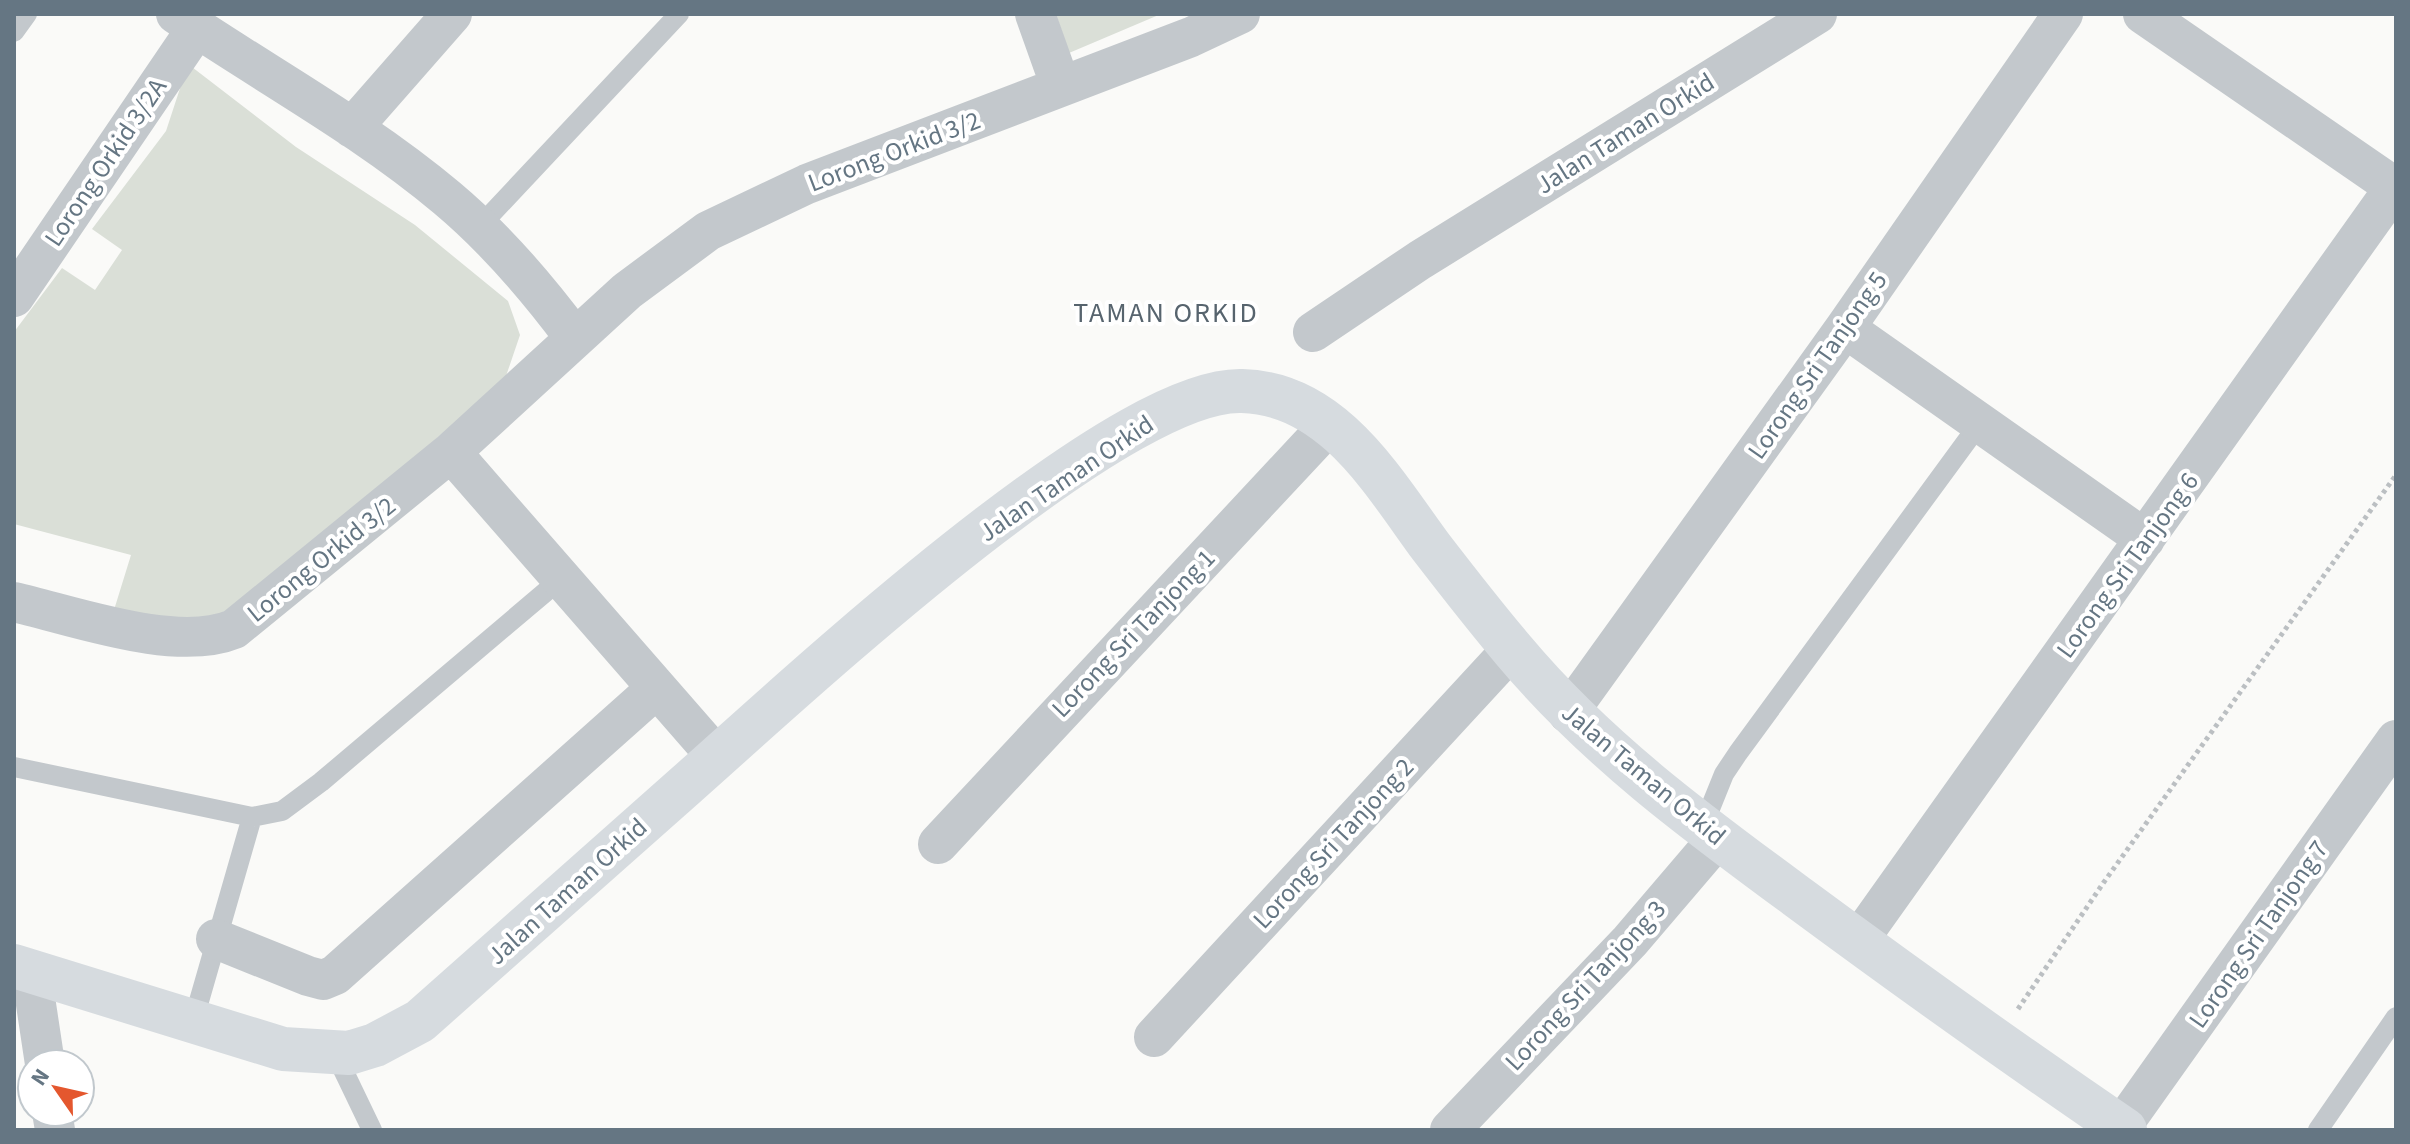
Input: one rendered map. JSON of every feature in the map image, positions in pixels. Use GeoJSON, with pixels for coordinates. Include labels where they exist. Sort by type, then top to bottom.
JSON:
{"type":"FeatureCollection","features":[{"type":"Feature","properties":{"kind":"main road","name":"Jalan Taman Orkid"},"geometry":{"type":"LineString","coordinates":[[22,968],[283,1049],[349,1053],[375,1045],[420,1021],[853,637],[986,530],[1146,421],[1205,395],[1245,391],[1287,399],[1330,424],[1365,458],[1512,649],[1568,713],[1710,832],[2123,1128]]}},
{"type":"Feature","properties":{"kind":"street"},"geometry":{"type":"LineString","coordinates":[[352,128],[452,14]]}},
{"type":"Feature","properties":{"kind":"street"},"geometry":{"type":"LineString","coordinates":[[1035,14],[1061,87]]}},
{"type":"Feature","properties":{"kind":"street","name":"Lorong Orkid 3/2"},"geometry":{"type":"LineString","coordinates":[[14,602],[149,632],[216,636],[250,618],[451,452],[574,337],[664,261],[708,231],[752,207],[1191,37],[1240,14]]}},
{"type":"Feature","properties":{"kind":"street","name":"Jalan Taman Orkid"},"geometry":{"type":"LineString","coordinates":[[1313,332],[1433,252],[1817,14]]}},
{"type":"Feature","properties":{"kind":"street","name":"Lorong Sri Tanjong 5"},"geometry":{"type":"LineString","coordinates":[[1568,713],[1845,328],[2063,14]]}},
{"type":"Feature","properties":{"kind":"street"},"geometry":{"type":"LineString","coordinates":[[2143,14],[2395,188]]}},
{"type":"Feature","properties":{"kind":"street"},"geometry":{"type":"LineString","coordinates":[[187,21],[352,128],[446,197],[538,289],[574,337]]}},
{"type":"Feature","properties":{"kind":"street","name":"Lorong Orkid 3/2A"},"geometry":{"type":"LineString","coordinates":[[14,297],[187,21]]}},
{"type":"Feature","properties":{"kind":"street","name":"Lorong Sri Tanjong 6"},"geometry":{"type":"LineString","coordinates":[[1858,941],[2395,188]]}},
{"type":"Feature","properties":{"kind":"street"},"geometry":{"type":"LineString","coordinates":[[1845,328],[2145,539]]}},
{"type":"Feature","properties":{"kind":"street","name":"Lorong Sri Tanjong 1"},"geometry":{"type":"LineString","coordinates":[[938,844],[1330,424]]}},
{"type":"Feature","properties":{"kind":"street"},"geometry":{"type":"LineString","coordinates":[[451,452],[718,758]]}},
{"type":"Feature","properties":{"kind":"street","name":"Lorong Sri Tanjong 2"},"geometry":{"type":"LineString","coordinates":[[1154,1037],[1512,649]]}},
{"type":"Feature","properties":{"kind":"street"},"geometry":{"type":"LineString","coordinates":[[216,939],[308,976],[323,980],[335,975],[657,688]]}},
{"type":"Feature","properties":{"kind":"street","name":"Lorong Sri Tanjong 7"},"geometry":{"type":"LineString","coordinates":[[2123,1128],[2396,740]]}},
{"type":"Feature","properties":{"kind":"street","name":"Lorong Sri Tanjong 3"},"geometry":{"type":"LineString","coordinates":[[1450,1130],[1630,941],[1710,832]]}},
{"type":"Feature","properties":{"kind":"street"},"geometry":{"type":"LineString","coordinates":[[22,968],[41,1048]]}},
{"type":"Feature","properties":{"kind":"lane"},"geometry":{"type":"LineString","coordinates":[[14,32],[27,14]]}},
{"type":"Feature","properties":{"kind":"lane"},"geometry":{"type":"LineString","coordinates":[[479,227],[679,14]]}},
{"type":"Feature","properties":{"kind":"lane"},"geometry":{"type":"LineString","coordinates":[[1710,832],[1724,774],[1980,423]]}},
{"type":"Feature","properties":{"kind":"lane"},"geometry":{"type":"LineString","coordinates":[[14,767],[252,817],[282,811],[321,782],[562,578]]}},
{"type":"Feature","properties":{"kind":"lane"},"geometry":{"type":"LineString","coordinates":[[193,1022],[252,817]]}},
{"type":"Feature","properties":{"kind":"lane"},"geometry":{"type":"LineString","coordinates":[[2318,1130],[2396,1017]]}},
{"type":"Feature","properties":{"kind":"lane"},"geometry":{"type":"LineString","coordinates":[[335,1053],[372,1130]]}},
{"type":"Feature","properties":{"kind":"path"},"geometry":{"type":"LineString","coordinates":[[1998,1040],[2104,882],[2396,475]]}},
{"type":"Feature","properties":{"kind":"shaded area"},"geometry":{"type":"Polygon","coordinates":[[[1056,14],[1161,14],[1069,53],[1056,14]]]}},
{"type":"Feature","properties":{"kind":"shaded area"},"geometry":{"type":"Polygon","coordinates":[[[188,64],[296,147],[415,225],[508,301],[520,335],[505,379],[236,613],[190,627],[114,610],[131,555],[14,524],[14,332],[62,268],[95,290],[122,250],[92,229],[166,131],[188,64]]]}},
{"type":"Feature","properties":{"kind":"district","name":"TAMAN ORKID"},"geometry":{"type":"Point","coordinates":[1166,312]}}]}
